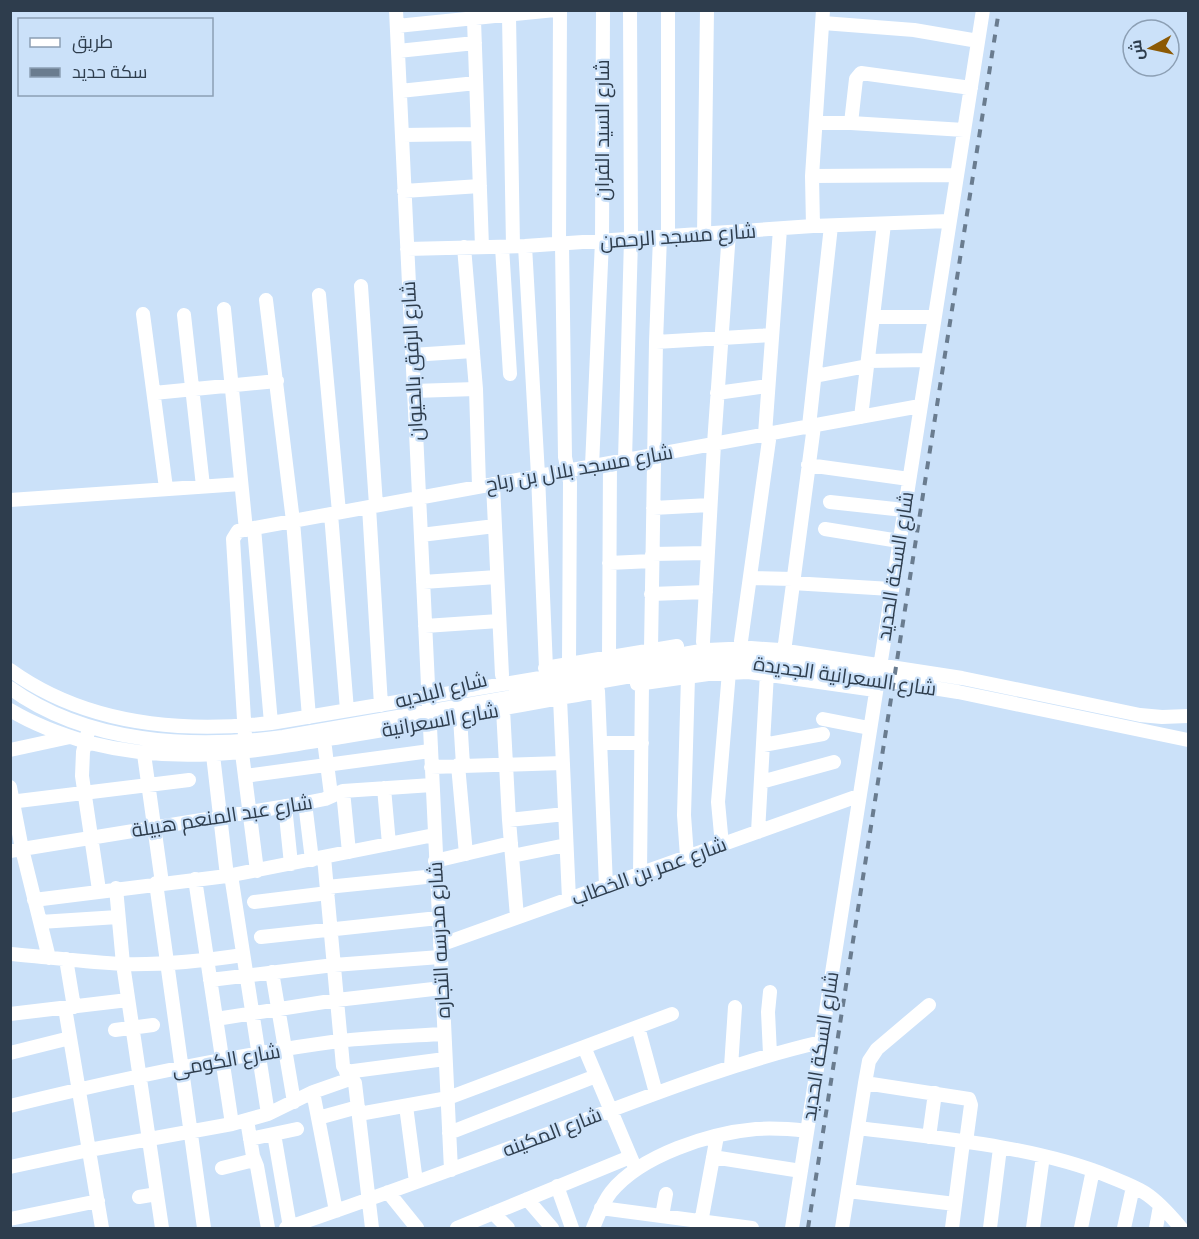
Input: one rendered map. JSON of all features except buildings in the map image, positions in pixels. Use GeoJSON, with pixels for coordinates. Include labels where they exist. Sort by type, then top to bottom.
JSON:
{"type":"FeatureCollection","features":[{"type":"Feature","properties":{"kind":"street","name":"شارع الرفق بالحيوان"},"geometry":{"type":"LineString","coordinates":[[396,10],[429,710]]}},
{"type":"Feature","properties":{"kind":"street"},"geometry":{"type":"LineString","coordinates":[[397,26],[555,10]]}},
{"type":"Feature","properties":{"kind":"street"},"geometry":{"type":"LineString","coordinates":[[560,10],[565,458],[570,483],[569,663]]}},
{"type":"Feature","properties":{"kind":"street","name":"شارع السيد الفران"},"geometry":{"type":"LineString","coordinates":[[592,466],[602,241],[603,10]]}},
{"type":"Feature","properties":{"kind":"street"},"geometry":{"type":"LineString","coordinates":[[625,460],[631,239],[630,10]]}},
{"type":"Feature","properties":{"kind":"street"},"geometry":{"type":"LineString","coordinates":[[651,649],[656,342],[664,237],[668,10]]}},
{"type":"Feature","properties":{"kind":"street"},"geometry":{"type":"LineString","coordinates":[[704,235],[707,10]]}},
{"type":"Feature","properties":{"kind":"street","name":"شارع السكة الحديد"},"geometry":{"type":"LineString","coordinates":[[792,1228],[983,10]]}},
{"type":"Feature","properties":{"kind":"street"},"geometry":{"type":"LineString","coordinates":[[509,16],[513,246],[510,374]]}},
{"type":"Feature","properties":{"kind":"street"},"geometry":{"type":"LineString","coordinates":[[813,226],[812,176],[823,16],[978,41]]}},
{"type":"Feature","properties":{"kind":"street"},"geometry":{"type":"LineString","coordinates":[[474,20],[482,247]]}},
{"type":"Feature","properties":{"kind":"street"},"geometry":{"type":"LineString","coordinates":[[398,51],[475,43]]}},
{"type":"Feature","properties":{"kind":"street"},"geometry":{"type":"LineString","coordinates":[[850,123],[856,78],[861,73],[971,88]]}},
{"type":"Feature","properties":{"kind":"street"},"geometry":{"type":"LineString","coordinates":[[400,91],[476,83]]}},
{"type":"Feature","properties":{"kind":"street"},"geometry":{"type":"LineString","coordinates":[[817,123],[964,130]]}},
{"type":"Feature","properties":{"kind":"street"},"geometry":{"type":"LineString","coordinates":[[402,135],[478,134]]}},
{"type":"Feature","properties":{"kind":"street"},"geometry":{"type":"LineString","coordinates":[[812,176],[957,175]]}},
{"type":"Feature","properties":{"kind":"street"},"geometry":{"type":"LineString","coordinates":[[404,190],[480,186]]}},
{"type":"Feature","properties":{"kind":"street","name":"شارع مسجد الرحمن"},"geometry":{"type":"LineString","coordinates":[[407,249],[561,244],[813,226],[949,221]]}},
{"type":"Feature","properties":{"kind":"street"},"geometry":{"type":"LineString","coordinates":[[861,417],[884,224]]}},
{"type":"Feature","properties":{"kind":"street"},"geometry":{"type":"LineString","coordinates":[[785,644],[808,465],[831,226]]}},
{"type":"Feature","properties":{"kind":"street"},"geometry":{"type":"LineString","coordinates":[[741,640],[751,578],[768,434],[768,386],[780,229]]}},
{"type":"Feature","properties":{"kind":"street"},"geometry":{"type":"LineString","coordinates":[[703,642],[729,232]]}},
{"type":"Feature","properties":{"kind":"street"},"geometry":{"type":"LineString","coordinates":[[513,246],[538,476],[546,668]]}},
{"type":"Feature","properties":{"kind":"street"},"geometry":{"type":"LineString","coordinates":[[464,248],[486,485],[495,526],[502,675]]}},
{"type":"Feature","properties":{"kind":"street"},"geometry":{"type":"LineString","coordinates":[[361,286],[381,705]]}},
{"type":"Feature","properties":{"kind":"street"},"geometry":{"type":"LineString","coordinates":[[319,295],[347,710]]}},
{"type":"Feature","properties":{"kind":"street"},"geometry":{"type":"LineString","coordinates":[[266,300],[293,521],[309,717]]}},
{"type":"Feature","properties":{"kind":"street"},"geometry":{"type":"LineString","coordinates":[[224,309],[246,530],[271,723]]}},
{"type":"Feature","properties":{"kind":"street"},"geometry":{"type":"LineString","coordinates":[[143,314],[166,488]]}},
{"type":"Feature","properties":{"kind":"street"},"geometry":{"type":"LineString","coordinates":[[184,315],[203,486]]}},
{"type":"Feature","properties":{"kind":"street"},"geometry":{"type":"LineString","coordinates":[[873,317],[934,317]]}},
{"type":"Feature","properties":{"kind":"street"},"geometry":{"type":"LineString","coordinates":[[656,342],[772,335]]}},
{"type":"Feature","properties":{"kind":"street"},"geometry":{"type":"LineString","coordinates":[[412,355],[473,351]]}},
{"type":"Feature","properties":{"kind":"street"},"geometry":{"type":"LineString","coordinates":[[815,376],[867,364],[927,360]]}},
{"type":"Feature","properties":{"kind":"street"},"geometry":{"type":"LineString","coordinates":[[154,393],[277,381]]}},
{"type":"Feature","properties":{"kind":"street"},"geometry":{"type":"LineString","coordinates":[[717,393],[768,386]]}},
{"type":"Feature","properties":{"kind":"street"},"geometry":{"type":"LineString","coordinates":[[414,392],[476,389]]}},
{"type":"Feature","properties":{"kind":"street","name":"شارع مسجد بلال بن رباح"},"geometry":{"type":"LineString","coordinates":[[246,530],[920,406]]}},
{"type":"Feature","properties":{"kind":"street"},"geometry":{"type":"LineString","coordinates":[[609,657],[610,463]]}},
{"type":"Feature","properties":{"kind":"street"},"geometry":{"type":"LineString","coordinates":[[808,465],[909,479]]}},
{"type":"Feature","properties":{"kind":"street"},"geometry":{"type":"LineString","coordinates":[[10,500],[241,483]]}},
{"type":"Feature","properties":{"kind":"street"},"geometry":{"type":"LineString","coordinates":[[830,501],[904,510]]}},
{"type":"Feature","properties":{"kind":"street"},"geometry":{"type":"LineString","coordinates":[[653,508],[710,505]]}},
{"type":"Feature","properties":{"kind":"street"},"geometry":{"type":"LineString","coordinates":[[421,535],[495,526]]}},
{"type":"Feature","properties":{"kind":"street"},"geometry":{"type":"LineString","coordinates":[[825,529],[899,541]]}},
{"type":"Feature","properties":{"kind":"street"},"geometry":{"type":"LineString","coordinates":[[246,530],[232,539],[245,776],[257,871]]}},
{"type":"Feature","properties":{"kind":"street"},"geometry":{"type":"LineString","coordinates":[[609,563],[708,553]]}},
{"type":"Feature","properties":{"kind":"street"},"geometry":{"type":"LineString","coordinates":[[423,582],[497,577]]}},
{"type":"Feature","properties":{"kind":"street"},"geometry":{"type":"LineString","coordinates":[[751,578],[891,589]]}},
{"type":"Feature","properties":{"kind":"street"},"geometry":{"type":"LineString","coordinates":[[651,594],[706,592]]}},
{"type":"Feature","properties":{"kind":"street"},"geometry":{"type":"LineString","coordinates":[[425,626],[499,621]]}},
{"type":"Feature","properties":{"kind":"street","name":"شارع البلديه"},"geometry":{"type":"LineString","coordinates":[[429,710],[442,687],[569,663],[703,642],[741,640],[785,644],[880,659]]}},
{"type":"Feature","properties":{"kind":"street","name":"شارع السعرانية الجديدة"},"geometry":{"type":"LineString","coordinates":[[429,710],[706,650],[751,648],[780,650],[962,678],[1140,715],[1188,716]]}},
{"type":"Feature","properties":{"kind":"street","name":"شارع السعرانية الجديدة"},"geometry":{"type":"LineString","coordinates":[[429,710],[706,663],[753,661],[958,692],[1188,740]]}},
{"type":"Feature","properties":{"kind":"street","name":"شارع البلديه"},"geometry":{"type":"LineString","coordinates":[[10,670],[44,692],[67,702],[115,717],[167,725],[209,728],[244,726],[381,705],[429,710]]}},
{"type":"Feature","properties":{"kind":"street"},"geometry":{"type":"LineString","coordinates":[[722,845],[718,802],[729,672]]}},
{"type":"Feature","properties":{"kind":"street","name":"شارع السعرانية"},"geometry":{"type":"LineString","coordinates":[[10,710],[70,737],[144,754],[178,756],[213,755],[244,747],[324,740],[429,710],[460,717],[642,683],[729,672],[767,673],[875,690]]}},
{"type":"Feature","properties":{"kind":"street"},"geometry":{"type":"LineString","coordinates":[[758,832],[767,673]]}},
{"type":"Feature","properties":{"kind":"street"},"geometry":{"type":"LineString","coordinates":[[687,857],[684,815],[688,677]]}},
{"type":"Feature","properties":{"kind":"street"},"geometry":{"type":"LineString","coordinates":[[640,874],[642,683]]}},
{"type":"Feature","properties":{"kind":"street","name":"شارع البلديه"},"geometry":{"type":"LineString","coordinates":[[10,688],[56,714],[114,733],[162,740],[244,747],[283,737],[429,710]]}},
{"type":"Feature","properties":{"kind":"street"},"geometry":{"type":"LineString","coordinates":[[598,691],[606,886]]}},
{"type":"Feature","properties":{"kind":"street"},"geometry":{"type":"LineString","coordinates":[[560,698],[569,899]]}},
{"type":"Feature","properties":{"kind":"street"},"geometry":{"type":"LineString","coordinates":[[503,709],[517,917]]}},
{"type":"Feature","properties":{"kind":"street","name":"شارع مدرسه التجاره"},"geometry":{"type":"LineString","coordinates":[[429,710],[451,1170]]}},
{"type":"Feature","properties":{"kind":"street"},"geometry":{"type":"LineString","coordinates":[[460,717],[460,765],[466,854]]}},
{"type":"Feature","properties":{"kind":"street"},"geometry":{"type":"LineString","coordinates":[[823,719],[869,728]]}},
{"type":"Feature","properties":{"kind":"street"},"geometry":{"type":"LineString","coordinates":[[90,726],[82,764],[99,890]]}},
{"type":"Feature","properties":{"kind":"street"},"geometry":{"type":"LineString","coordinates":[[763,745],[823,734]]}},
{"type":"Feature","properties":{"kind":"street"},"geometry":{"type":"LineString","coordinates":[[10,750],[70,737]]}},
{"type":"Feature","properties":{"kind":"street"},"geometry":{"type":"LineString","coordinates":[[324,740],[327,765],[337,793],[349,852]]}},
{"type":"Feature","properties":{"kind":"street"},"geometry":{"type":"LineString","coordinates":[[600,743],[642,743]]}},
{"type":"Feature","properties":{"kind":"street"},"geometry":{"type":"LineString","coordinates":[[245,776],[430,752]]}},
{"type":"Feature","properties":{"kind":"street"},"geometry":{"type":"LineString","coordinates":[[144,754],[154,828],[166,964],[204,1228]]}},
{"type":"Feature","properties":{"kind":"street"},"geometry":{"type":"LineString","coordinates":[[213,755],[220,817],[268,1114]]}},
{"type":"Feature","properties":{"kind":"street"},"geometry":{"type":"LineString","coordinates":[[761,782],[834,762]]}},
{"type":"Feature","properties":{"kind":"street"},"geometry":{"type":"LineString","coordinates":[[431,767],[563,763]]}},
{"type":"Feature","properties":{"kind":"street"},"geometry":{"type":"LineString","coordinates":[[12,802],[189,780]]}},
{"type":"Feature","properties":{"kind":"street","name":"شارع عبد المنعم هبيلة"},"geometry":{"type":"LineString","coordinates":[[16,850],[305,803],[325,799],[337,793],[432,785]]}},
{"type":"Feature","properties":{"kind":"street"},"geometry":{"type":"LineString","coordinates":[[10,787],[16,850],[34,900],[49,958]]}},
{"type":"Feature","properties":{"kind":"street"},"geometry":{"type":"LineString","coordinates":[[384,788],[389,844]]}},
{"type":"Feature","properties":{"kind":"street","name":"شارع عمر بن الخطاب"},"geometry":{"type":"LineString","coordinates":[[210,980],[440,951],[517,917],[858,796]]}},
{"type":"Feature","properties":{"kind":"street"},"geometry":{"type":"LineString","coordinates":[[305,803],[327,890],[343,1066],[350,1075],[358,1110],[372,1228]]}},
{"type":"Feature","properties":{"kind":"street"},"geometry":{"type":"LineString","coordinates":[[285,806],[291,864]]}},
{"type":"Feature","properties":{"kind":"street"},"geometry":{"type":"LineString","coordinates":[[509,820],[565,814]]}},
{"type":"Feature","properties":{"kind":"street"},"geometry":{"type":"LineString","coordinates":[[34,900],[257,871],[434,835]]}},
{"type":"Feature","properties":{"kind":"street"},"geometry":{"type":"LineString","coordinates":[[435,861],[466,854],[566,846]]}},
{"type":"Feature","properties":{"kind":"street"},"geometry":{"type":"LineString","coordinates":[[254,902],[436,876]]}},
{"type":"Feature","properties":{"kind":"street"},"geometry":{"type":"LineString","coordinates":[[195,879],[232,1124]]}},
{"type":"Feature","properties":{"kind":"street"},"geometry":{"type":"LineString","coordinates":[[116,888],[123,964],[162,1228]]}},
{"type":"Feature","properties":{"kind":"street"},"geometry":{"type":"LineString","coordinates":[[40,922],[118,918]]}},
{"type":"Feature","properties":{"kind":"street"},"geometry":{"type":"LineString","coordinates":[[261,937],[438,918]]}},
{"type":"Feature","properties":{"kind":"street"},"geometry":{"type":"LineString","coordinates":[[10,954],[123,964],[166,964],[243,955]]}},
{"type":"Feature","properties":{"kind":"street"},"geometry":{"type":"LineString","coordinates":[[66,959],[70,1038],[102,1228]]}},
{"type":"Feature","properties":{"kind":"street"},"geometry":{"type":"LineString","coordinates":[[272,972],[294,1102]]}},
{"type":"Feature","properties":{"kind":"street"},"geometry":{"type":"LineString","coordinates":[[216,1019],[337,999],[442,988]]}},
{"type":"Feature","properties":{"kind":"street"},"geometry":{"type":"LineString","coordinates":[[770,992],[768,1023],[770,1054]]}},
{"type":"Feature","properties":{"kind":"street"},"geometry":{"type":"LineString","coordinates":[[10,1014],[129,1000]]}},
{"type":"Feature","properties":{"kind":"street"},"geometry":{"type":"LineString","coordinates":[[842,1228],[869,1061],[874,1051],[929,1005]]}},
{"type":"Feature","properties":{"kind":"street"},"geometry":{"type":"LineString","coordinates":[[731,1067],[735,1006]]}},
{"type":"Feature","properties":{"kind":"street"},"geometry":{"type":"LineString","coordinates":[[318,1118],[358,1110],[406,1106],[448,1098],[672,1014]]}},
{"type":"Feature","properties":{"kind":"street"},"geometry":{"type":"LineString","coordinates":[[115,1030],[153,1025]]}},
{"type":"Feature","properties":{"kind":"street"},"geometry":{"type":"LineString","coordinates":[[638,1027],[656,1093]]}},
{"type":"Feature","properties":{"kind":"street","name":"شارع الكومى"},"geometry":{"type":"LineString","coordinates":[[10,1106],[181,1066],[258,1053],[341,1041],[444,1034]]}},
{"type":"Feature","properties":{"kind":"street"},"geometry":{"type":"LineString","coordinates":[[10,1053],[70,1038]]}},
{"type":"Feature","properties":{"kind":"street","name":"شارع المكينه"},"geometry":{"type":"LineString","coordinates":[[288,1228],[656,1093],[770,1054],[820,1042]]}},
{"type":"Feature","properties":{"kind":"street"},"geometry":{"type":"LineString","coordinates":[[584,1047],[633,1163]]}},
{"type":"Feature","properties":{"kind":"street"},"geometry":{"type":"LineString","coordinates":[[10,1167],[232,1124],[268,1114],[350,1075],[446,1059]]}},
{"type":"Feature","properties":{"kind":"street"},"geometry":{"type":"LineString","coordinates":[[449,1133],[596,1076]]}},
{"type":"Feature","properties":{"kind":"street"},"geometry":{"type":"LineString","coordinates":[[865,1083],[969,1099],[971,1105],[952,1228]]}},
{"type":"Feature","properties":{"kind":"street"},"geometry":{"type":"LineString","coordinates":[[313,1092],[336,1211]]}},
{"type":"Feature","properties":{"kind":"street"},"geometry":{"type":"LineString","coordinates":[[929,1137],[935,1093]]}},
{"type":"Feature","properties":{"kind":"street"},"geometry":{"type":"LineString","coordinates":[[406,1106],[416,1182]]}},
{"type":"Feature","properties":{"kind":"street"},"geometry":{"type":"LineString","coordinates":[[248,1120],[268,1228]]}},
{"type":"Feature","properties":{"kind":"street"},"geometry":{"type":"LineString","coordinates":[[858,1128],[964,1142],[1043,1156],[1093,1170],[1146,1193],[1181,1228]]}},
{"type":"Feature","properties":{"kind":"street"},"geometry":{"type":"LineString","coordinates":[[250,1139],[297,1129]]}},
{"type":"Feature","properties":{"kind":"street"},"geometry":{"type":"LineString","coordinates":[[457,1228],[557,1186],[717,1136],[758,1129],[807,1131]]}},
{"type":"Feature","properties":{"kind":"street"},"geometry":{"type":"LineString","coordinates":[[274,1134],[288,1228]]}},
{"type":"Feature","properties":{"kind":"street"},"geometry":{"type":"LineString","coordinates":[[701,1225],[717,1136]]}},
{"type":"Feature","properties":{"kind":"street"},"geometry":{"type":"LineString","coordinates":[[990,1228],[1000,1149]]}},
{"type":"Feature","properties":{"kind":"street"},"geometry":{"type":"LineString","coordinates":[[1032,1228],[1043,1156]]}},
{"type":"Feature","properties":{"kind":"street"},"geometry":{"type":"LineString","coordinates":[[713,1157],[801,1171]]}},
{"type":"Feature","properties":{"kind":"street"},"geometry":{"type":"LineString","coordinates":[[222,1168],[254,1160]]}},
{"type":"Feature","properties":{"kind":"street"},"geometry":{"type":"LineString","coordinates":[[593,1228],[601,1208],[633,1163]]}},
{"type":"Feature","properties":{"kind":"street"},"geometry":{"type":"LineString","coordinates":[[1081,1228],[1093,1170]]}},
{"type":"Feature","properties":{"kind":"street"},"geometry":{"type":"LineString","coordinates":[[557,1186],[572,1228]]}},
{"type":"Feature","properties":{"kind":"street"},"geometry":{"type":"LineString","coordinates":[[1124,1228],[1133,1187]]}},
{"type":"Feature","properties":{"kind":"street"},"geometry":{"type":"LineString","coordinates":[[848,1191],[955,1204]]}},
{"type":"Feature","properties":{"kind":"street"},"geometry":{"type":"LineString","coordinates":[[388,1192],[417,1228]]}},
{"type":"Feature","properties":{"kind":"street"},"geometry":{"type":"LineString","coordinates":[[139,1197],[157,1194]]}},
{"type":"Feature","properties":{"kind":"street"},"geometry":{"type":"LineString","coordinates":[[662,1216],[666,1194]]}},
{"type":"Feature","properties":{"kind":"street"},"geometry":{"type":"LineString","coordinates":[[526,1199],[552,1228]]}},
{"type":"Feature","properties":{"kind":"street"},"geometry":{"type":"LineString","coordinates":[[10,1219],[98,1201]]}},
{"type":"Feature","properties":{"kind":"street"},"geometry":{"type":"LineString","coordinates":[[1156,1228],[1160,1206]]}},
{"type":"Feature","properties":{"kind":"street"},"geometry":{"type":"LineString","coordinates":[[601,1208],[662,1216],[701,1225],[752,1228]]}},
{"type":"Feature","properties":{"kind":"street"},"geometry":{"type":"LineString","coordinates":[[493,1213],[507,1228]]}},
{"type":"Feature","properties":{"kind":"railway"},"geometry":{"type":"LineString","coordinates":[[808,1228],[999,10]]}}]}
